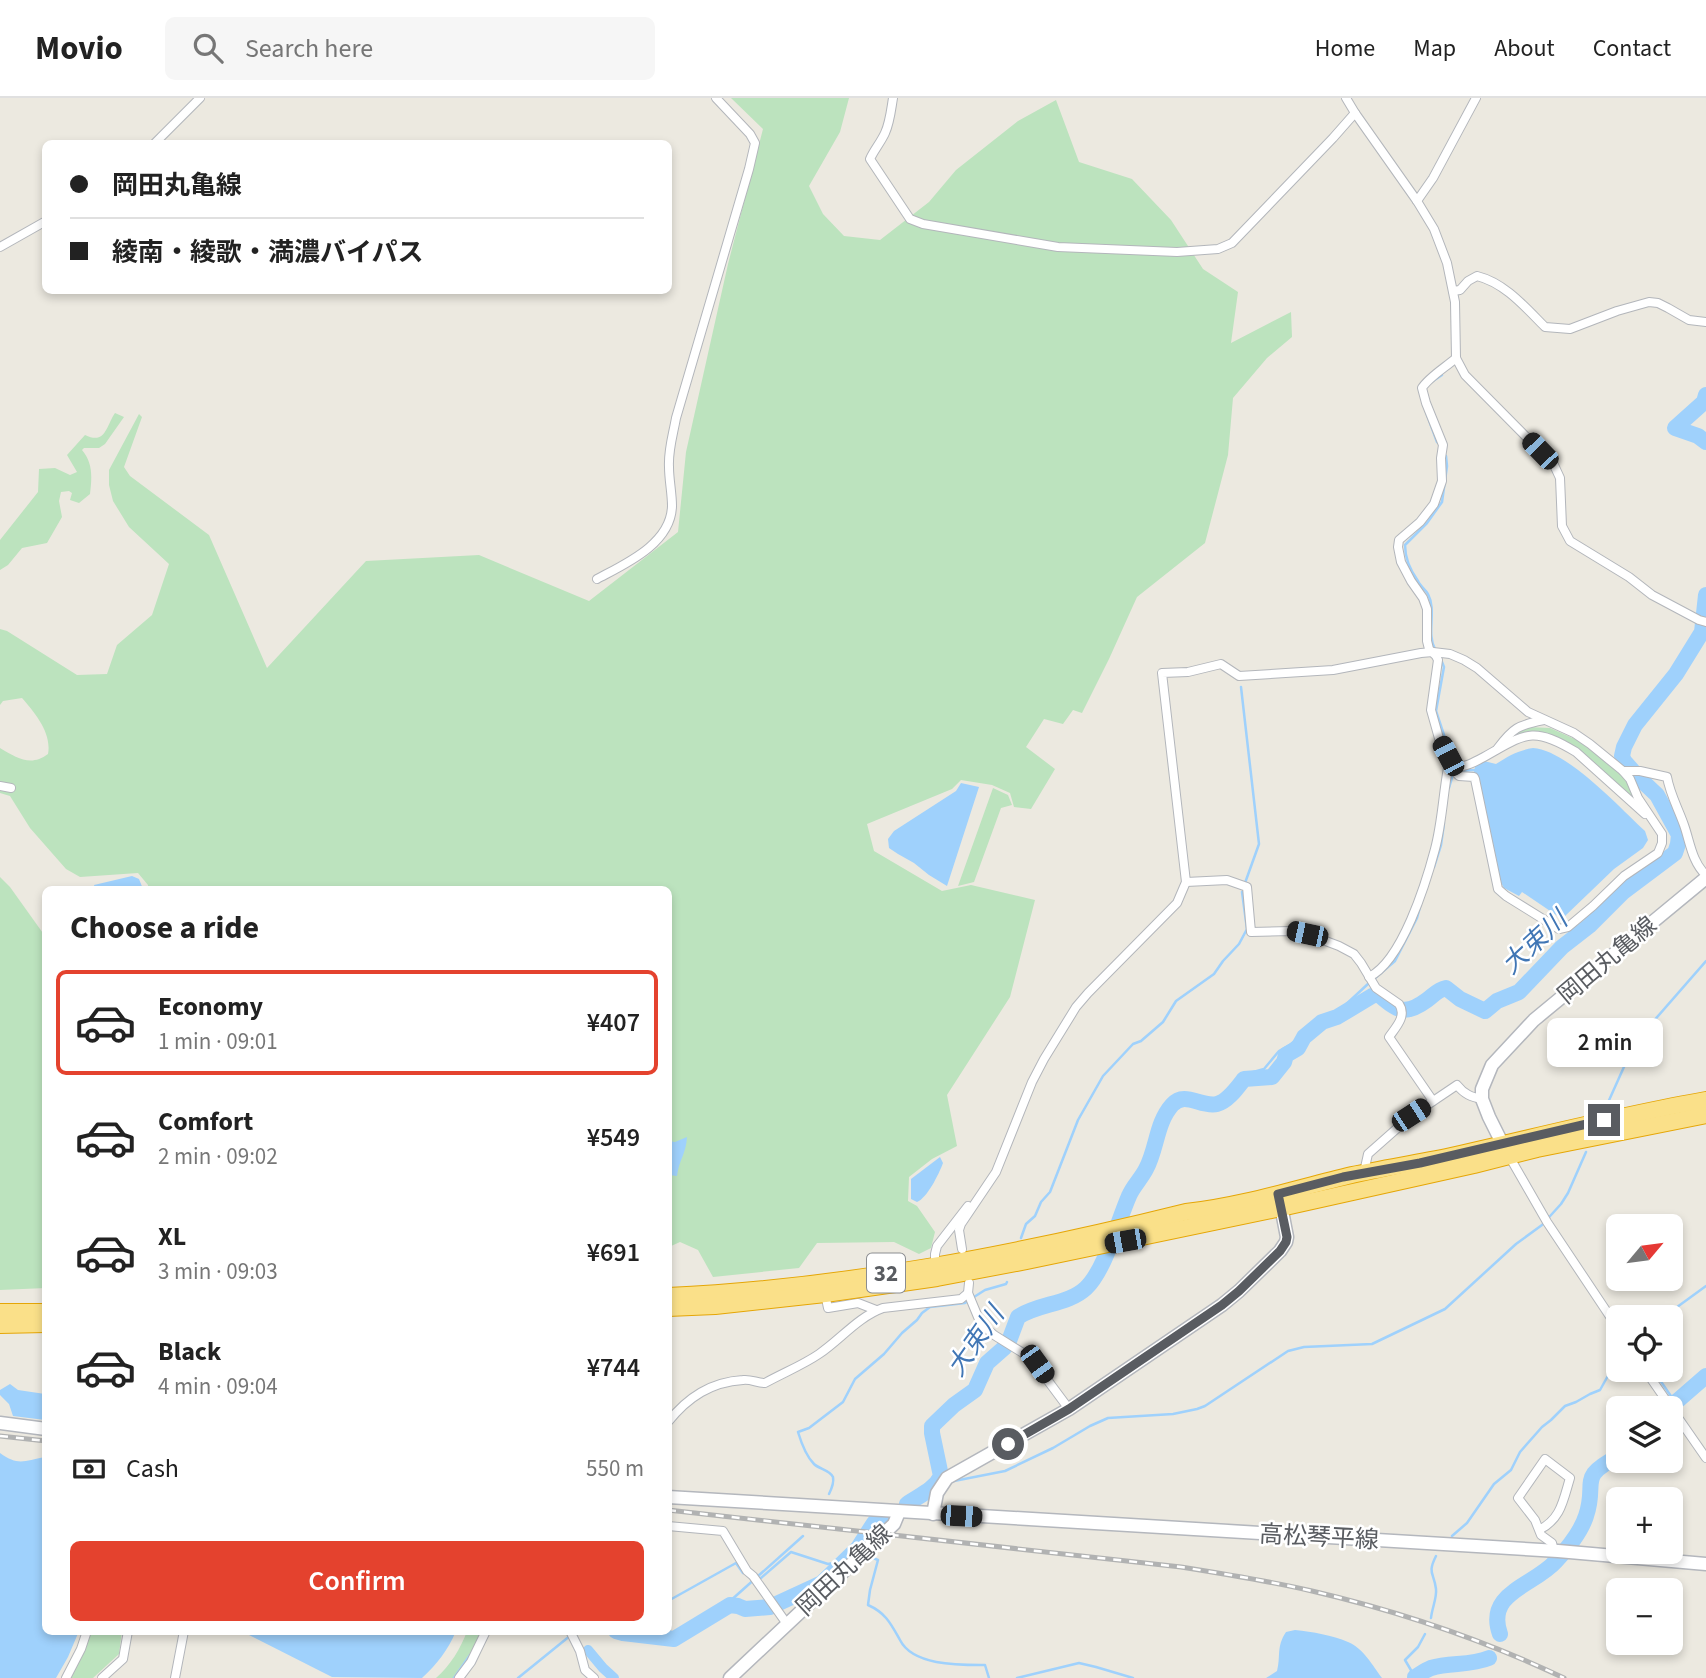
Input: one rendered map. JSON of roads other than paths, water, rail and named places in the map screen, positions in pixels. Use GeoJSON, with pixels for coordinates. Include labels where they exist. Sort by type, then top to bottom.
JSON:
{"type":"FeatureCollection","features":[{"type":"Feature","properties":{"kind":"highway","name":"32"},"geometry":{"type":"LineString","coordinates":[[672,1296],[809,1284],[1127,1234],[1186,1212],[1280,1201],[1505,1150],[1646,1111],[1706,1100]]}},
{"type":"Feature","properties":{"kind":"highway","name":"32"},"geometry":{"type":"LineString","coordinates":[[1280,1201],[1364,1172],[1587,1138],[1706,1115]]}},
{"type":"Feature","properties":{"kind":"highway","name":"32"},"geometry":{"type":"LineString","coordinates":[[672,1308],[825,1294],[950,1275],[1099,1239]]}},
{"type":"Feature","properties":{"kind":"highway"},"geometry":{"type":"LineString","coordinates":[[0,1312],[42,1312]]}},
{"type":"Feature","properties":{"kind":"highway"},"geometry":{"type":"LineString","coordinates":[[0,1325],[42,1324]]}},
{"type":"Feature","properties":{"kind":"main road","name":"岡田丸亀線"},"geometry":{"type":"LineString","coordinates":[[1482,1099],[1482,1089],[1492,1065],[1534,1020],[1706,877]]}},
{"type":"Feature","properties":{"kind":"main road"},"geometry":{"type":"LineString","coordinates":[[1482,1099],[1505,1150]]}},
{"type":"Feature","properties":{"kind":"main road"},"geometry":{"type":"LineString","coordinates":[[933,1514],[937,1493],[945,1481],[1069,1409],[1239,1291],[1286,1242],[1280,1201]]}},
{"type":"Feature","properties":{"kind":"main road"},"geometry":{"type":"LineString","coordinates":[[0,1423],[42,1428]]}},
{"type":"Feature","properties":{"kind":"main road"},"geometry":{"type":"LineString","coordinates":[[672,1497],[899,1512]]}},
{"type":"Feature","properties":{"kind":"main road","name":"岡田丸亀線"},"geometry":{"type":"LineString","coordinates":[[730,1678],[894,1524],[899,1512],[933,1514]]}},
{"type":"Feature","properties":{"kind":"main road","name":"高松琴平線"},"geometry":{"type":"LineString","coordinates":[[933,1514],[1560,1552],[1706,1564]]}},
{"type":"Feature","properties":{"kind":"street"},"geometry":{"type":"LineString","coordinates":[[158,140],[200,98]]}},
{"type":"Feature","properties":{"kind":"street"},"geometry":{"type":"LineString","coordinates":[[597,579],[636,558],[652,544],[669,520],[672,507],[670,446],[676,418],[750,169],[755,143],[750,134],[716,98]]}},
{"type":"Feature","properties":{"kind":"street"},"geometry":{"type":"LineString","coordinates":[[893,98],[884,135],[870,159],[910,219],[923,224],[1058,247],[1177,252],[1218,250],[1232,243],[1354,113]]}},
{"type":"Feature","properties":{"kind":"street"},"geometry":{"type":"LineString","coordinates":[[1346,98],[1434,229],[1447,263],[1455,302],[1457,361],[1465,374],[1554,465],[1560,478],[1562,526],[1570,541],[1629,577],[1652,595],[1704,621]]}},
{"type":"Feature","properties":{"kind":"street"},"geometry":{"type":"LineString","coordinates":[[1417,201],[1433,178],[1476,98]]}},
{"type":"Feature","properties":{"kind":"street"},"geometry":{"type":"LineString","coordinates":[[0,247],[42,223]]}},
{"type":"Feature","properties":{"kind":"street"},"geometry":{"type":"LineString","coordinates":[[1453,291],[1460,290],[1477,276],[1488,279],[1523,304],[1545,327],[1570,329],[1649,302],[1668,307],[1689,320],[1706,322]]}},
{"type":"Feature","properties":{"kind":"street"},"geometry":{"type":"LineString","coordinates":[[962,1250],[959,1230],[961,1224],[996,1172],[1044,1059],[1076,1007],[1177,903],[1186,882],[1162,673],[1188,672],[1221,664],[1239,676],[1311,672],[1436,653],[1450,654],[1477,668],[1521,706],[1574,733],[1625,770],[1638,798],[1662,834],[1658,853],[1624,876],[1568,928],[1559,929],[1498,889],[1475,779],[1459,776],[1440,742],[1431,710],[1438,660],[1436,653],[1429,649],[1427,641],[1427,609],[1401,562],[1398,547],[1399,540],[1420,522],[1434,504],[1442,481],[1443,445],[1422,388],[1426,381],[1457,361]]}},
{"type":"Feature","properties":{"kind":"street"},"geometry":{"type":"LineString","coordinates":[[1496,750],[1509,733],[1544,720]]}},
{"type":"Feature","properties":{"kind":"street"},"geometry":{"type":"LineString","coordinates":[[1454,769],[1469,766],[1524,735],[1543,736],[1576,752],[1648,814]]}},
{"type":"Feature","properties":{"kind":"street"},"geometry":{"type":"LineString","coordinates":[[1371,980],[1390,960],[1415,908],[1436,847],[1454,769]]}},
{"type":"Feature","properties":{"kind":"street"},"geometry":{"type":"LineString","coordinates":[[1625,770],[1667,777],[1692,853],[1706,877]]}},
{"type":"Feature","properties":{"kind":"street"},"geometry":{"type":"LineString","coordinates":[[0,786],[11,788]]}},
{"type":"Feature","properties":{"kind":"street"},"geometry":{"type":"LineString","coordinates":[[1186,882],[1227,880],[1247,887],[1251,932],[1291,930],[1339,946],[1354,954],[1376,988],[1403,1011],[1389,1037],[1433,1101]]}},
{"type":"Feature","properties":{"kind":"street"},"geometry":{"type":"LineString","coordinates":[[1364,1172],[1368,1154],[1411,1115],[1457,1085],[1464,1093],[1482,1099]]}},
{"type":"Feature","properties":{"kind":"street"},"geometry":{"type":"LineString","coordinates":[[1505,1150],[1546,1220],[1606,1310]]}},
{"type":"Feature","properties":{"kind":"street"},"geometry":{"type":"LineString","coordinates":[[935,1266],[937,1246],[967,1206],[972,1207]]}},
{"type":"Feature","properties":{"kind":"street"},"geometry":{"type":"LineString","coordinates":[[969,1283],[970,1297],[985,1327],[1031,1358],[1069,1409]]}},
{"type":"Feature","properties":{"kind":"street"},"geometry":{"type":"LineString","coordinates":[[825,1294],[828,1308],[858,1303],[876,1310]]}},
{"type":"Feature","properties":{"kind":"street"},"geometry":{"type":"LineString","coordinates":[[672,1418],[689,1400],[709,1387],[746,1379],[765,1383],[819,1354],[876,1310],[970,1297]]}},
{"type":"Feature","properties":{"kind":"street"},"geometry":{"type":"LineString","coordinates":[[1683,1424],[1706,1458]]}},
{"type":"Feature","properties":{"kind":"street"},"geometry":{"type":"LineString","coordinates":[[1539,1530],[1552,1524],[1570,1478],[1545,1458],[1518,1498],[1535,1520],[1539,1530],[1541,1535],[1552,1542],[1560,1552]]}},
{"type":"Feature","properties":{"kind":"street"},"geometry":{"type":"LineString","coordinates":[[672,1526],[723,1531],[747,1571],[787,1624]]}},
{"type":"Feature","properties":{"kind":"street"},"geometry":{"type":"LineString","coordinates":[[66,1678],[86,1635]]}},
{"type":"Feature","properties":{"kind":"street"},"geometry":{"type":"LineString","coordinates":[[102,1678],[123,1659],[127,1635]]}},
{"type":"Feature","properties":{"kind":"street"},"geometry":{"type":"LineString","coordinates":[[176,1678],[183,1635]]}},
{"type":"Feature","properties":{"kind":"street"},"geometry":{"type":"LineString","coordinates":[[459,1678],[471,1662],[484,1635]]}},
{"type":"Feature","properties":{"kind":"street"},"geometry":{"type":"LineString","coordinates":[[572,1635],[580,1651],[584,1670],[594,1678]]}},
{"type":"Feature","properties":{"kind":"water"},"geometry":{"type":"Polygon","coordinates":[[[1533,748],[1547,751],[1577,769],[1645,831],[1648,840],[1643,848],[1614,869],[1564,917],[1559,917],[1522,892],[1519,896],[1504,888],[1500,881],[1479,779],[1474,772],[1475,767],[1484,761],[1496,764],[1523,750],[1533,748]]]}},
{"type":"Feature","properties":{"kind":"water"},"geometry":{"type":"Polygon","coordinates":[[[961,783],[979,787],[947,886],[889,848],[888,839],[894,831],[956,791],[961,783]]]}},
{"type":"Feature","properties":{"kind":"water"},"geometry":{"type":"Polygon","coordinates":[[[132,876],[139,879],[142,886],[94,886],[132,876]]]}},
{"type":"Feature","properties":{"kind":"water"},"geometry":{"type":"Polygon","coordinates":[[[687,1137],[677,1176],[672,1175],[672,1142],[687,1137]]]}},
{"type":"Feature","properties":{"kind":"water"},"geometry":{"type":"Polygon","coordinates":[[[940,1157],[943,1163],[929,1191],[917,1202],[911,1199],[911,1179],[940,1157]]]}},
{"type":"Feature","properties":{"kind":"water"},"geometry":{"type":"Polygon","coordinates":[[[10,1384],[18,1390],[42,1394],[42,1420],[13,1416],[9,1404],[0,1395],[0,1390],[10,1384]]]}},
{"type":"Feature","properties":{"kind":"water"},"geometry":{"type":"Polygon","coordinates":[[[0,1453],[17,1461],[42,1458],[42,1635],[77,1635],[56,1678],[0,1678],[0,1453]]]}},
{"type":"Feature","properties":{"kind":"water"},"geometry":{"type":"Polygon","coordinates":[[[1295,1630],[1329,1636],[1353,1645],[1382,1678],[1266,1678],[1277,1671],[1280,1647],[1286,1632],[1295,1630]]]}},
{"type":"Feature","properties":{"kind":"water"},"geometry":{"type":"Polygon","coordinates":[[[249,1635],[454,1635],[442,1656],[422,1678],[332,1677],[249,1635]]]}},
{"type":"Feature","properties":{"kind":"waterway"},"geometry":{"type":"LineString","coordinates":[[1433,381],[1442,375]]}},
{"type":"Feature","properties":{"kind":"waterway","name":"大束川"},"geometry":{"type":"LineString","coordinates":[[1706,395],[1704,402],[1675,428],[1698,436],[1706,442]]}},
{"type":"Feature","properties":{"kind":"waterway"},"geometry":{"type":"LineString","coordinates":[[1426,412],[1437,442]]}},
{"type":"Feature","properties":{"kind":"waterway"},"geometry":{"type":"LineString","coordinates":[[1435,649],[1431,636],[1431,601],[1410,568],[1405,545],[1427,523],[1442,502],[1446,456]]}},
{"type":"Feature","properties":{"kind":"waterway","name":"大束川"},"geometry":{"type":"LineString","coordinates":[[907,1504],[931,1489],[941,1476],[932,1426],[975,1390],[987,1363],[1009,1341],[1018,1317],[1071,1298],[1093,1280],[1105,1258],[1131,1192],[1150,1161],[1163,1120],[1172,1105],[1182,1099],[1217,1104],[1229,1097],[1244,1079],[1272,1077],[1286,1055],[1298,1048],[1304,1037],[1322,1022],[1337,1017],[1378,994],[1390,1004],[1406,1010],[1446,988],[1460,999],[1485,1011],[1497,1001],[1519,992],[1562,947],[1589,926],[1623,892],[1675,853],[1679,835],[1657,795],[1622,756],[1635,725],[1676,674],[1702,632],[1706,595]]}},
{"type":"Feature","properties":{"kind":"waterway"},"geometry":{"type":"LineString","coordinates":[[1440,657],[1444,667],[1436,711],[1454,765]]}},
{"type":"Feature","properties":{"kind":"waterway"},"geometry":{"type":"LineString","coordinates":[[1241,687],[1259,844],[1245,883]]}},
{"type":"Feature","properties":{"kind":"waterway"},"geometry":{"type":"LineString","coordinates":[[1457,771],[1475,770]]}},
{"type":"Feature","properties":{"kind":"waterway"},"geometry":{"type":"LineString","coordinates":[[1449,788],[1454,771]]}},
{"type":"Feature","properties":{"kind":"waterway"},"geometry":{"type":"LineString","coordinates":[[1434,867],[1444,823]]}},
{"type":"Feature","properties":{"kind":"waterway"},"geometry":{"type":"LineString","coordinates":[[1021,1238],[1026,1224],[1035,1216],[1041,1202],[1050,1192],[1078,1120],[1103,1076],[1133,1044],[1141,1041],[1163,1022],[1176,1001],[1214,974],[1239,944],[1247,929],[1242,892]]}},
{"type":"Feature","properties":{"kind":"waterway"},"geometry":{"type":"LineString","coordinates":[[1374,979],[1395,961],[1420,907]]}},
{"type":"Feature","properties":{"kind":"waterway"},"geometry":{"type":"LineString","coordinates":[[1606,1107],[1638,1039],[1706,961]]}},
{"type":"Feature","properties":{"kind":"waterway","name":"大束川"},"geometry":{"type":"LineString","coordinates":[[1240,1084],[1241,1078],[1246,1074],[1264,1069],[1279,1051],[1320,1019],[1342,1008],[1369,983]]}},
{"type":"Feature","properties":{"kind":"waterway"},"geometry":{"type":"LineString","coordinates":[[949,1482],[1005,1471],[1108,1418],[1173,1414],[1197,1409],[1288,1351],[1304,1347],[1372,1344],[1445,1309],[1516,1244],[1542,1225],[1561,1204],[1586,1152]]}},
{"type":"Feature","properties":{"kind":"waterway"},"geometry":{"type":"LineString","coordinates":[[974,1297],[1007,1282]]}},
{"type":"Feature","properties":{"kind":"waterway"},"geometry":{"type":"LineString","coordinates":[[1680,1305],[1706,1286]]}},
{"type":"Feature","properties":{"kind":"waterway"},"geometry":{"type":"LineString","coordinates":[[829,1494],[833,1477],[811,1461],[798,1432],[809,1428],[843,1402],[855,1379],[884,1354],[922,1313],[930,1307],[968,1301]]}},
{"type":"Feature","properties":{"kind":"waterway"},"geometry":{"type":"LineString","coordinates":[[1683,1396],[1706,1376]]}},
{"type":"Feature","properties":{"kind":"waterway"},"geometry":{"type":"LineString","coordinates":[[1452,1536],[1467,1523],[1494,1484],[1511,1470],[1520,1452],[1542,1427],[1565,1406],[1600,1390],[1606,1379]]}},
{"type":"Feature","properties":{"kind":"waterway"},"geometry":{"type":"LineString","coordinates":[[1661,1382],[1671,1396]]}},
{"type":"Feature","properties":{"kind":"waterway"},"geometry":{"type":"LineString","coordinates":[[1500,1634],[1497,1620],[1499,1608],[1514,1591],[1547,1570],[1569,1546],[1586,1516],[1593,1475],[1606,1463]]}},
{"type":"Feature","properties":{"kind":"waterway","name":"大束川"},"geometry":{"type":"LineString","coordinates":[[640,1635],[674,1639],[730,1605],[745,1609],[770,1607],[822,1583],[858,1548],[874,1523],[884,1519]]}},
{"type":"Feature","properties":{"kind":"waterway","name":"大束川"},"geometry":{"type":"LineString","coordinates":[[672,1635],[682,1632],[729,1602],[803,1536]]}},
{"type":"Feature","properties":{"kind":"waterway"},"geometry":{"type":"LineString","coordinates":[[757,1578],[761,1578],[791,1552],[828,1564],[848,1551],[856,1553]]}},
{"type":"Feature","properties":{"kind":"waterway"},"geometry":{"type":"LineString","coordinates":[[868,1556],[878,1560],[868,1605],[887,1619],[906,1649],[915,1655],[938,1662],[985,1665],[989,1678]]}},
{"type":"Feature","properties":{"kind":"waterway"},"geometry":{"type":"LineString","coordinates":[[1431,1618],[1436,1592],[1432,1570],[1436,1556]]}},
{"type":"Feature","properties":{"kind":"waterway"},"geometry":{"type":"LineString","coordinates":[[672,1599],[736,1563],[743,1573]]}},
{"type":"Feature","properties":{"kind":"waterway"},"geometry":{"type":"LineString","coordinates":[[1415,1677],[1405,1660],[1418,1647],[1425,1634]]}},
{"type":"Feature","properties":{"kind":"waterway"},"geometry":{"type":"LineString","coordinates":[[518,1678],[571,1635]]}},
{"type":"Feature","properties":{"kind":"waterway","name":"大束川"},"geometry":{"type":"LineString","coordinates":[[655,1635],[669,1635]]}},
{"type":"Feature","properties":{"kind":"waterway"},"geometry":{"type":"LineString","coordinates":[[588,1650],[614,1678]]}},
{"type":"Feature","properties":{"kind":"waterway"},"geometry":{"type":"LineString","coordinates":[[454,1678],[470,1655]]}},
{"type":"Feature","properties":{"kind":"waterway"},"geometry":{"type":"LineString","coordinates":[[1416,1678],[1431,1668],[1489,1658]]}},
{"type":"Feature","properties":{"kind":"waterway"},"geometry":{"type":"LineString","coordinates":[[1017,1678],[1079,1663],[1133,1678]]}},
{"type":"Feature","properties":{"kind":"railway"},"geometry":{"type":"LineString","coordinates":[[0,1436],[42,1441]]}},
{"type":"Feature","properties":{"kind":"railway"},"geometry":{"type":"LineString","coordinates":[[672,1510],[1181,1567],[1296,1587],[1408,1617],[1503,1651],[1564,1678]]}}]}
